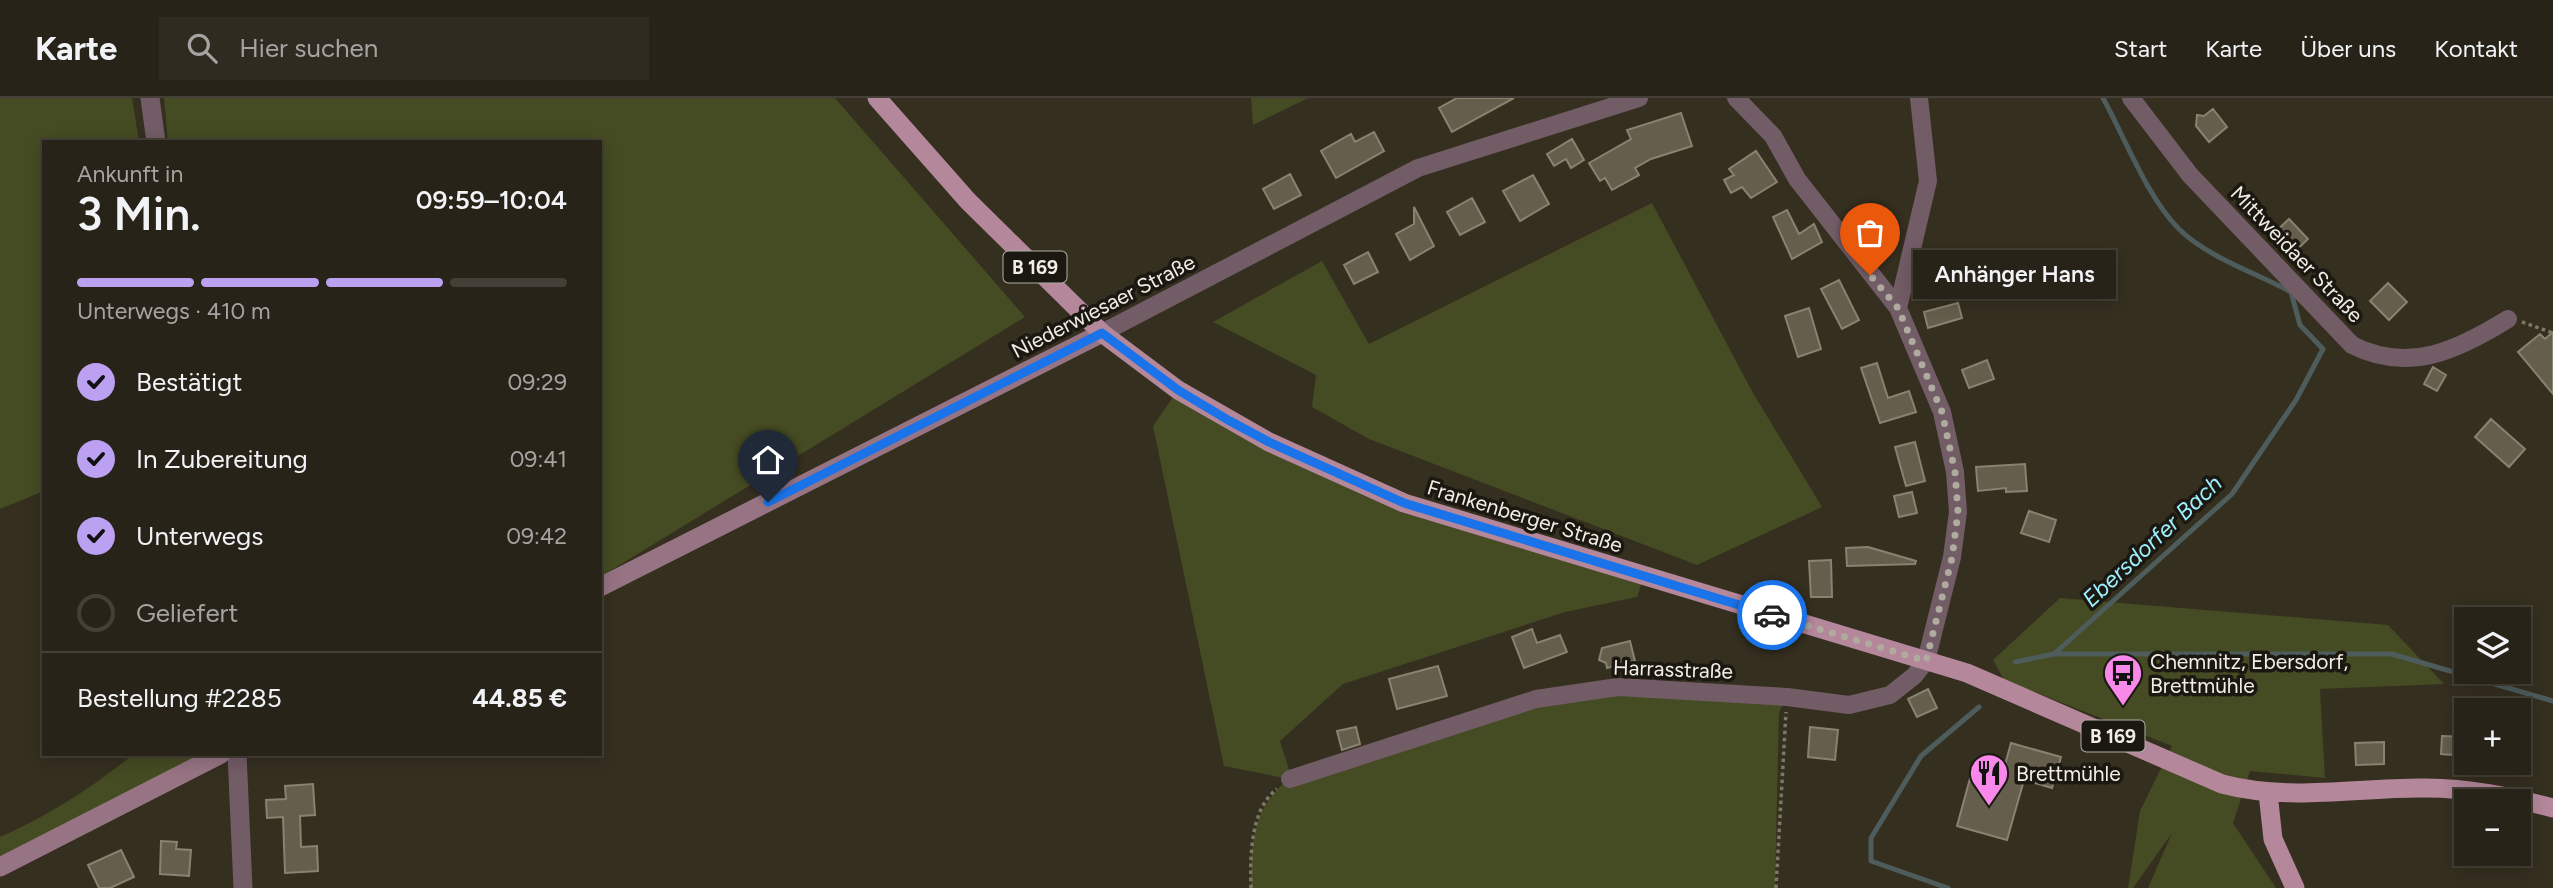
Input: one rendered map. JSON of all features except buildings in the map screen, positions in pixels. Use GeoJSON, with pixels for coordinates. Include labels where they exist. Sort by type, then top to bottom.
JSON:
{"type":"FeatureCollection","features":[{"type":"Feature","properties":{"kind":"main road","name":"Frankenberger Straße"},"geometry":{"type":"LineString","coordinates":[[877,98],[968,201],[1102,333],[1178,390],[1257,436],[1404,503],[1926,661],[2012,691],[2199,775],[2267,793],[2309,794],[2425,788],[2491,792],[2553,808]]}},
{"type":"Feature","properties":{"kind":"main road","name":"Niederwiesaer Straße"},"geometry":{"type":"LineString","coordinates":[[602,586],[1102,333]]}},
{"type":"Feature","properties":{"kind":"main road"},"geometry":{"type":"LineString","coordinates":[[0,867],[217,756]]}},
{"type":"Feature","properties":{"kind":"main road"},"geometry":{"type":"LineString","coordinates":[[2267,793],[2273,839],[2295,888]]}},
{"type":"Feature","properties":{"kind":"street"},"geometry":{"type":"LineString","coordinates":[[150,98],[156,140]]}},
{"type":"Feature","properties":{"kind":"street","name":"Niederwiesaer Straße"},"geometry":{"type":"LineString","coordinates":[[1102,333],[1418,168],[1587,105],[1639,98]]}},
{"type":"Feature","properties":{"kind":"street"},"geometry":{"type":"LineString","coordinates":[[1736,98],[1773,136],[1797,179],[1898,308],[1942,412],[1955,472],[1958,512],[1952,558],[1926,661]]}},
{"type":"Feature","properties":{"kind":"street"},"geometry":{"type":"LineString","coordinates":[[1898,308],[1928,181],[1919,98]]}},
{"type":"Feature","properties":{"kind":"street","name":"Mittweidaer Straße"},"geometry":{"type":"LineString","coordinates":[[2131,98],[2190,174],[2352,345],[2371,354],[2408,359],[2438,354],[2485,333],[2508,319]]}},
{"type":"Feature","properties":{"kind":"street","name":"Harrasstraße"},"geometry":{"type":"LineString","coordinates":[[1290,779],[1536,699],[1618,687],[1787,697],[1849,705],[1867,703],[1890,695],[1914,676],[1926,661]]}},
{"type":"Feature","properties":{"kind":"street"},"geometry":{"type":"LineString","coordinates":[[237,756],[243,888]]}},
{"type":"Feature","properties":{"kind":"path"},"geometry":{"type":"LineString","coordinates":[[2508,319],[2535,324],[2553,332]]}},
{"type":"Feature","properties":{"kind":"path"},"geometry":{"type":"LineString","coordinates":[[1776,888],[1787,697]]}},
{"type":"Feature","properties":{"kind":"path"},"geometry":{"type":"LineString","coordinates":[[1251,888],[1250,852],[1258,820],[1271,793],[1290,779]]}},
{"type":"Feature","properties":{"kind":"green space"},"geometry":{"type":"Polygon","coordinates":[[[0,98],[132,98],[139,140],[42,140],[42,492],[0,509],[0,98]]]}},
{"type":"Feature","properties":{"kind":"green space"},"geometry":{"type":"Polygon","coordinates":[[[164,98],[835,98],[1025,317],[602,576],[602,140],[168,140],[164,98]]]}},
{"type":"Feature","properties":{"kind":"green space"},"geometry":{"type":"Polygon","coordinates":[[[1251,98],[1308,98],[1253,125],[1251,98]]]}},
{"type":"Feature","properties":{"kind":"green space"},"geometry":{"type":"Polygon","coordinates":[[[1652,203],[1753,393],[1822,507],[1697,565],[1369,439],[1312,407],[1316,375],[1213,322],[1322,261],[1369,344],[1652,203]]]}},
{"type":"Feature","properties":{"kind":"green space"},"geometry":{"type":"Polygon","coordinates":[[[1178,390],[1404,503],[1644,577],[1637,597],[1565,612],[1343,684],[1280,741],[1290,773],[1536,699],[1618,687],[1787,697],[1779,712],[1775,888],[1251,888],[1251,857],[1256,828],[1268,802],[1289,779],[1224,766],[1153,426],[1178,390]]]}},
{"type":"Feature","properties":{"kind":"green space"},"geometry":{"type":"Polygon","coordinates":[[[2060,598],[2388,625],[2444,684],[2320,689],[2325,778],[2250,771],[2233,823],[2276,888],[2148,888],[2172,833],[2133,888],[2128,888],[2140,811],[2172,746],[2004,680],[1993,660],[2060,598]]]}},
{"type":"Feature","properties":{"kind":"green space"},"geometry":{"type":"Polygon","coordinates":[[[131,756],[217,756],[0,867],[0,837],[36,820],[131,756]]]}},
{"type":"Feature","properties":{"kind":"waterway","name":"Ebersdorfer Bach"},"geometry":{"type":"LineString","coordinates":[[2054,654],[2232,494],[2296,400],[2323,349],[2300,325],[2291,292],[2203,248],[2167,216],[2147,184],[2103,98]]}},
{"type":"Feature","properties":{"kind":"waterway"},"geometry":{"type":"LineString","coordinates":[[2015,662],[2054,654],[2392,654],[2553,701]]}},
{"type":"Feature","properties":{"kind":"waterway"},"geometry":{"type":"LineString","coordinates":[[1948,888],[1871,861],[1871,838],[1921,756],[1979,707]]}},
{"type":"Feature","properties":{"kind":"way so far"},"geometry":{"type":"LineString","coordinates":[[1772,615],[1926,661],[1935,616],[1952,558],[1958,512],[1955,472],[1942,412],[1898,308],[1870,275]]}},
{"type":"Feature","properties":{"kind":"place","name":"Anhänger Hans"},"geometry":{"type":"Point","coordinates":[1870,275]}},
{"type":"Feature","properties":{"kind":"place","name":"Chemnitz, Ebersdorf, Brettmühle"},"geometry":{"type":"Point","coordinates":[2123,707]}},
{"type":"Feature","properties":{"kind":"place","name":"Brettmühle"},"geometry":{"type":"Point","coordinates":[1989,807]}},
{"type":"Feature","properties":{"kind":"route"},"geometry":{"type":"LineString","coordinates":[[768,502],[1102,333],[1178,390],[1228,420],[1269,442],[1404,503],[1772,615]]}}]}
